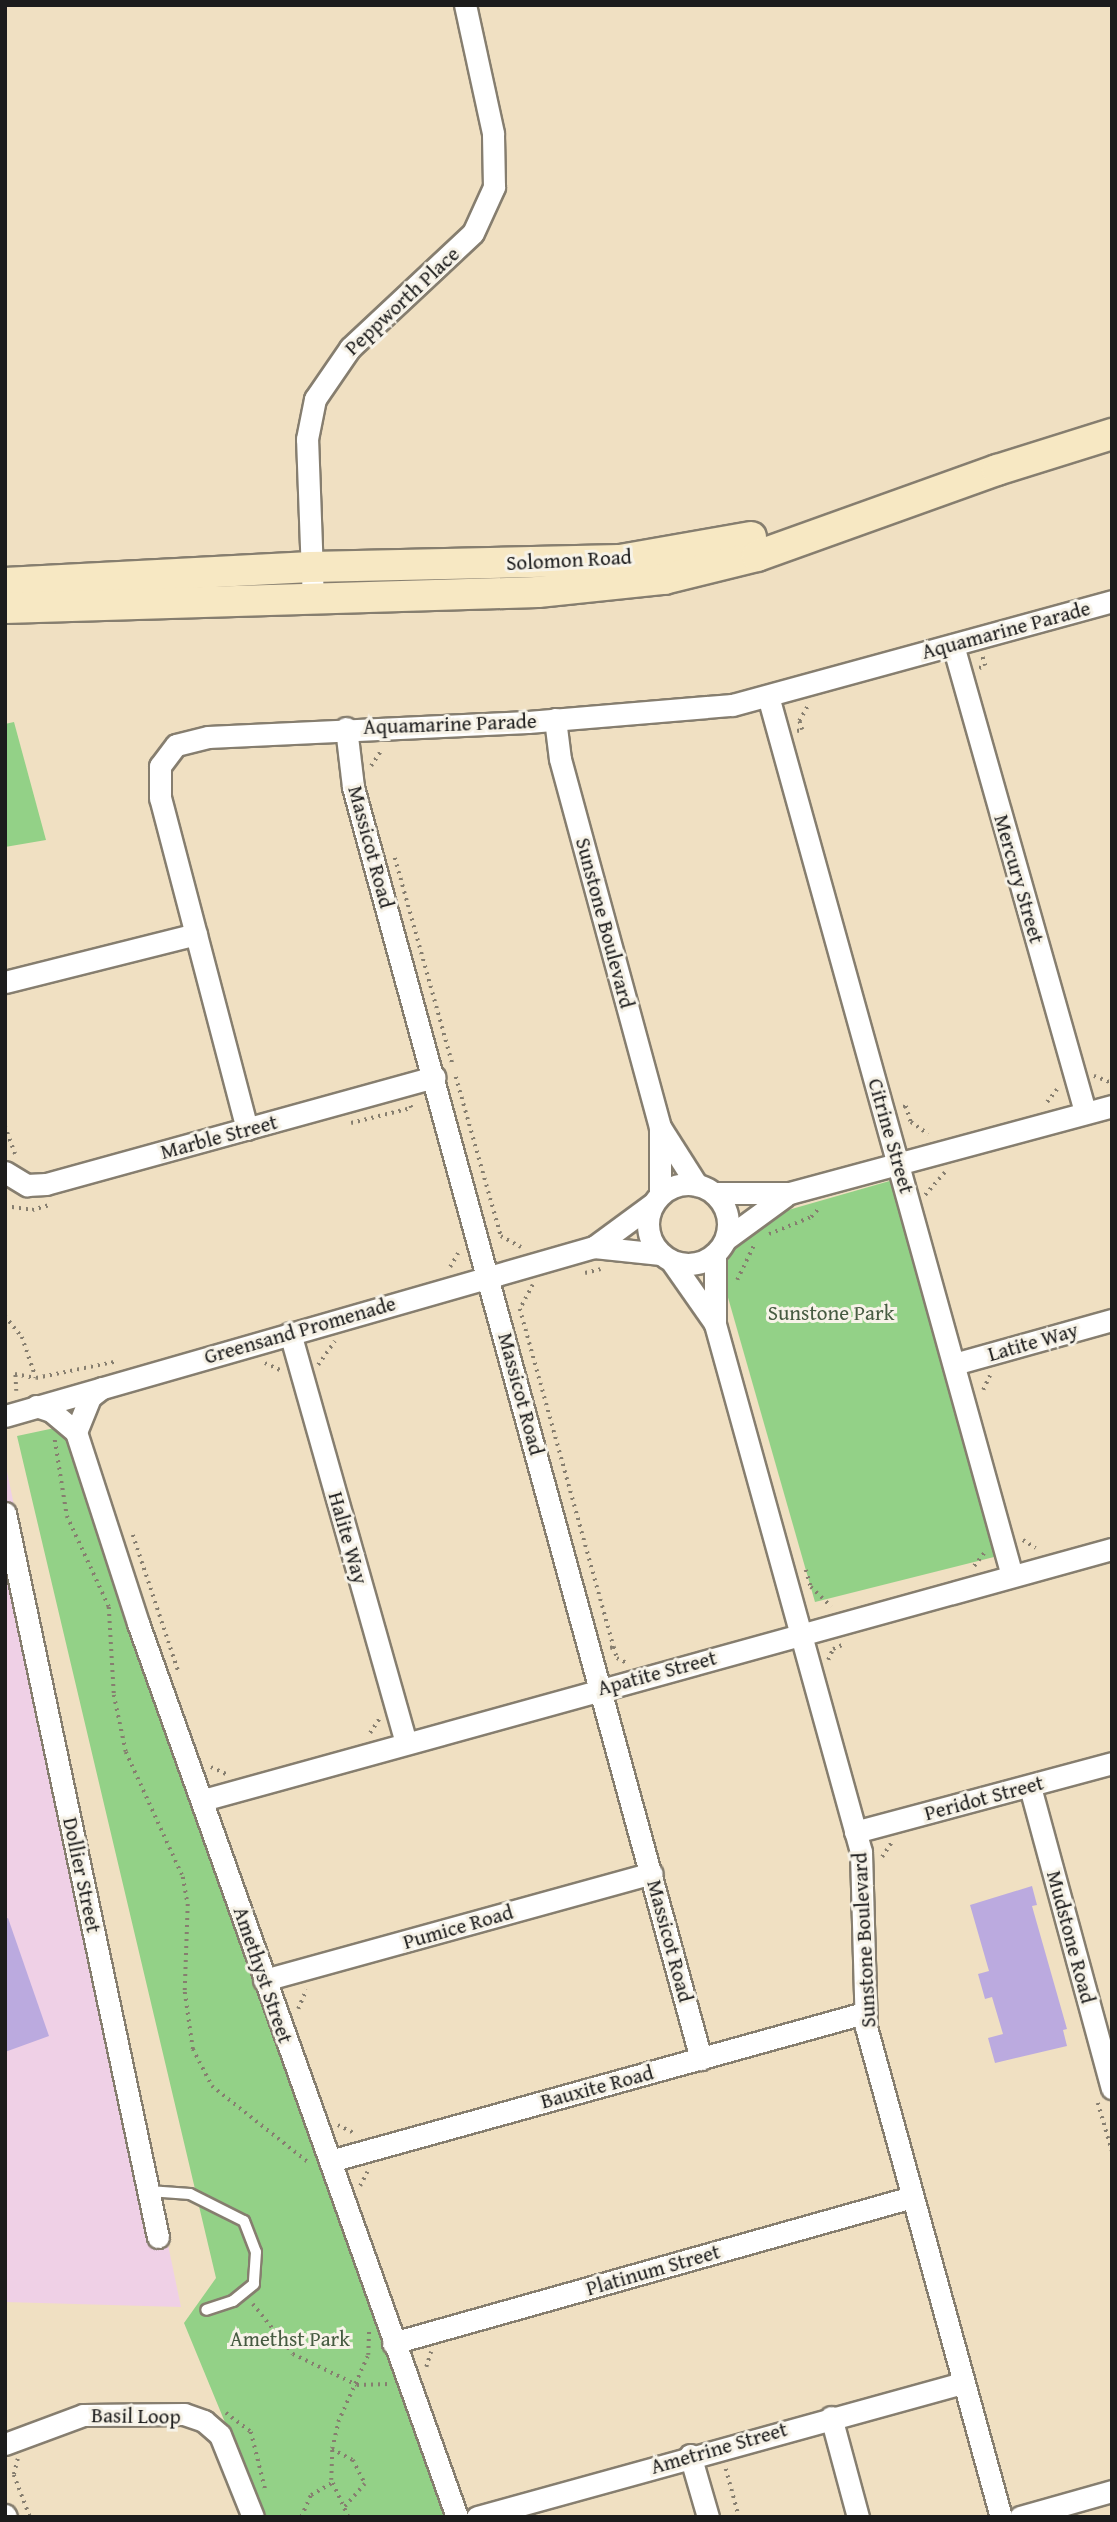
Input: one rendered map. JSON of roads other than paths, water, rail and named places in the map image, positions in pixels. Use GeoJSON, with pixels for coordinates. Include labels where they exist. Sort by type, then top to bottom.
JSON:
{"type":"FeatureCollection","features":[{"type":"Feature","properties":{"kind":"main road","name":"Solomon Road"},"geometry":{"type":"LineString","coordinates":[[5,583],[311,567],[620,560],[737,541],[829,514],[981,456],[1112,417]]}},
{"type":"Feature","properties":{"kind":"main road","name":"Solomon Road"},"geometry":{"type":"LineString","coordinates":[[5,608],[67,604],[313,601],[538,592],[664,579],[757,556],[997,470],[1112,434]]}},
{"type":"Feature","properties":{"kind":"main road","name":"Solomon Road"},"geometry":{"type":"LineString","coordinates":[[5,619],[47,614],[67,604]]}},
{"type":"Feature","properties":{"kind":"street","name":"Peppworth Place"},"geometry":{"type":"LineString","coordinates":[[313,601],[307,439],[314,399],[350,348],[473,233],[494,187],[493,133],[465,5]]}},
{"type":"Feature","properties":{"kind":"street","name":"Aquamarine Parade"},"geometry":{"type":"LineString","coordinates":[[247,1129],[157,780],[166,755],[188,739],[346,728],[555,719],[732,705],[1112,601]]}},
{"type":"Feature","properties":{"kind":"street","name":"Mercury Street"},"geometry":{"type":"LineString","coordinates":[[953,645],[1085,1113]]}},
{"type":"Feature","properties":{"kind":"street","name":"Citrine Street"},"geometry":{"type":"LineString","coordinates":[[768,696],[900,1163],[1012,1576]]}},
{"type":"Feature","properties":{"kind":"street","name":"Sunstone Boulevard"},"geometry":{"type":"LineString","coordinates":[[555,719],[564,772],[660,1127],[655,1200]]}},
{"type":"Feature","properties":{"kind":"street","name":"Massicot Road"},"geometry":{"type":"LineString","coordinates":[[346,728],[349,760],[432,1029],[435,1077],[701,2059]]}},
{"type":"Feature","properties":{"kind":"street"},"geometry":{"type":"LineString","coordinates":[[5,982],[196,934]]}},
{"type":"Feature","properties":{"kind":"street","name":"Marble Street"},"geometry":{"type":"LineString","coordinates":[[5,1172],[27,1185],[46,1184],[435,1077]]}},
{"type":"Feature","properties":{"kind":"street"},"geometry":{"type":"LineString","coordinates":[[790,1193],[671,1187],[655,1200],[648,1232],[667,1258],[694,1264],[720,1247],[750,1216],[790,1193],[1112,1106]]}},
{"type":"Feature","properties":{"kind":"street","name":"Sunstone Boulevard"},"geometry":{"type":"LineString","coordinates":[[660,1127],[706,1189]]}},
{"type":"Feature","properties":{"kind":"street"},"geometry":{"type":"LineString","coordinates":[[706,1189],[726,1213],[720,1247]]}},
{"type":"Feature","properties":{"kind":"street","name":"Greensand Promenade"},"geometry":{"type":"LineString","coordinates":[[5,1416],[594,1247],[655,1200]]}},
{"type":"Feature","properties":{"kind":"street","name":"Greensand Promenade"},"geometry":{"type":"LineString","coordinates":[[594,1247],[667,1258]]}},
{"type":"Feature","properties":{"kind":"street","name":"Sunstone Boulevard"},"geometry":{"type":"LineString","coordinates":[[720,1247],[714,1278],[715,1324],[855,1832],[864,1884],[864,2013],[1000,2517]]}},
{"type":"Feature","properties":{"kind":"street","name":"Sunstone Boulevard"},"geometry":{"type":"LineString","coordinates":[[667,1258],[715,1324]]}},
{"type":"Feature","properties":{"kind":"street","name":"Latite Way"},"geometry":{"type":"LineString","coordinates":[[954,1364],[1112,1320]]}},
{"type":"Feature","properties":{"kind":"street","name":"Halite Way"},"geometry":{"type":"LineString","coordinates":[[290,1333],[406,1743]]}},
{"type":"Feature","properties":{"kind":"street"},"geometry":{"type":"LineString","coordinates":[[36,1406],[51,1411],[76,1432],[90,1397],[111,1384]]}},
{"type":"Feature","properties":{"kind":"street","name":"Amethyst Street"},"geometry":{"type":"LineString","coordinates":[[76,1432],[124,1584],[203,1800],[323,2164],[457,2517]]}},
{"type":"Feature","properties":{"kind":"street","name":"Dollier Street"},"geometry":{"type":"LineString","coordinates":[[5,1513],[158,2237]]}},
{"type":"Feature","properties":{"kind":"street","name":"Apatite Street"},"geometry":{"type":"LineString","coordinates":[[203,1800],[1112,1549]]}},
{"type":"Feature","properties":{"kind":"street","name":"Peridot Street"},"geometry":{"type":"LineString","coordinates":[[855,1832],[1030,1787],[1112,1762]]}},
{"type":"Feature","properties":{"kind":"street","name":"Mudstone Road"},"geometry":{"type":"LineString","coordinates":[[1030,1787],[1105,2093]]}},
{"type":"Feature","properties":{"kind":"street","name":"Pumice Road"},"geometry":{"type":"LineString","coordinates":[[264,1980],[652,1873]]}},
{"type":"Feature","properties":{"kind":"street","name":"Bauxite Road"},"geometry":{"type":"LineString","coordinates":[[323,2164],[864,2013]]}},
{"type":"Feature","properties":{"kind":"street","name":"Platinum Street"},"geometry":{"type":"LineString","coordinates":[[393,2343],[912,2197]]}},
{"type":"Feature","properties":{"kind":"street","name":"Ametrine Street"},"geometry":{"type":"LineString","coordinates":[[477,2517],[690,2455],[962,2383]]}},
{"type":"Feature","properties":{"kind":"street","name":"Basil Loop"},"geometry":{"type":"LineString","coordinates":[[12,2449],[83,2415],[184,2414],[204,2421],[220,2435],[253,2517]]}},
{"type":"Feature","properties":{"kind":"street"},"geometry":{"type":"LineString","coordinates":[[831,2417],[858,2517]]}},
{"type":"Feature","properties":{"kind":"street"},"geometry":{"type":"LineString","coordinates":[[690,2455],[708,2517]]}},
{"type":"Feature","properties":{"kind":"street"},"geometry":{"type":"LineString","coordinates":[[1020,2517],[1112,2491]]}},
{"type":"Feature","properties":{"kind":"lane"},"geometry":{"type":"LineString","coordinates":[[149,2191],[190,2194],[244,2221],[257,2252],[254,2284],[244,2293],[206,2311]]}},
{"type":"Feature","properties":{"kind":"park label","name":"Sunstone Park"},"geometry":{"type":"Point","coordinates":[831,1313]}},
{"type":"Feature","properties":{"kind":"park label","name":"Amethst Park"},"geometry":{"type":"Point","coordinates":[290,2339]}}]}
